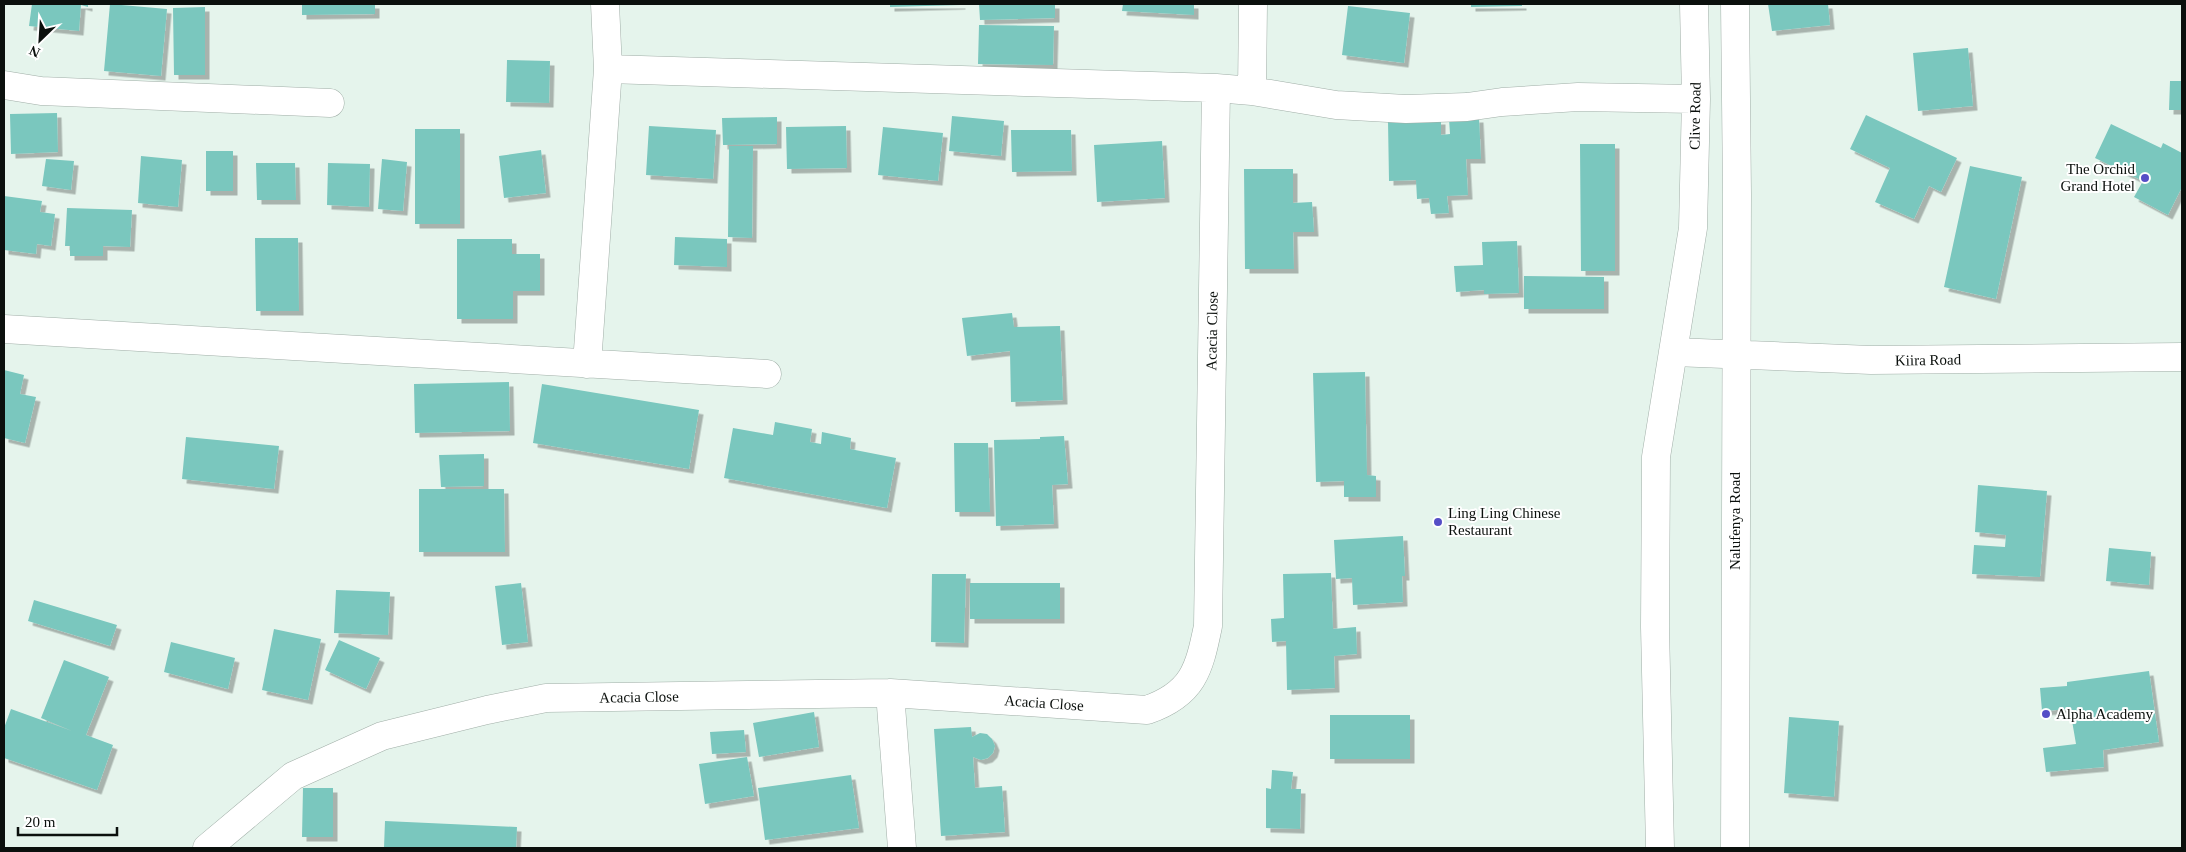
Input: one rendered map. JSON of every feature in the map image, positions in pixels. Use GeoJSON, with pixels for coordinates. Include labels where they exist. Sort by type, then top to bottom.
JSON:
{"type":"FeatureCollection","features":[{"type":"Feature","properties":{"kind":"street"},"geometry":{"type":"LineString","coordinates":[[587,364],[608,69],[605,4]]}},
{"type":"Feature","properties":{"kind":"street"},"geometry":{"type":"LineString","coordinates":[[1252,91],[1253,4]]}},
{"type":"Feature","properties":{"kind":"street","name":"Clive Road"},"geometry":{"type":"LineString","coordinates":[[1674,352],[1693,228],[1696,99],[1694,4]]}},
{"type":"Feature","properties":{"kind":"street","name":"Nalufenya Road"},"geometry":{"type":"LineString","coordinates":[[1735,4],[1737,194],[1735,848]]}},
{"type":"Feature","properties":{"kind":"street"},"geometry":{"type":"LineString","coordinates":[[608,69],[1216,88],[1252,91],[1336,105],[1406,109],[1466,107],[1518,100],[1578,97],[1696,99]]}},
{"type":"Feature","properties":{"kind":"street"},"geometry":{"type":"LineString","coordinates":[[4,85],[41,91],[330,103]]}},
{"type":"Feature","properties":{"kind":"street","name":"Acacia Close"},"geometry":{"type":"LineString","coordinates":[[207,848],[293,776],[382,736],[486,710],[546,698],[890,693],[1147,710],[1166,703],[1189,684],[1201,662],[1208,626],[1216,88]]}},
{"type":"Feature","properties":{"kind":"street"},"geometry":{"type":"LineString","coordinates":[[4,329],[767,374]]}},
{"type":"Feature","properties":{"kind":"street"},"geometry":{"type":"LineString","coordinates":[[1660,848],[1655,627],[1656,457],[1674,352]]}},
{"type":"Feature","properties":{"kind":"street","name":"Kiira Road"},"geometry":{"type":"LineString","coordinates":[[1674,352],[1871,360],[2182,357]]}},
{"type":"Feature","properties":{"kind":"street"},"geometry":{"type":"LineString","coordinates":[[890,693],[902,848]]}},
{"type":"Feature","properties":{"kind":"building"},"geometry":{"type":"Polygon","coordinates":[[[32,4],[88,4],[88,7],[81,5],[79,31],[29,26],[32,4]]]}},
{"type":"Feature","properties":{"kind":"building"},"geometry":{"type":"Polygon","coordinates":[[[110,4],[167,9],[161,76],[104,71],[110,4]]]}},
{"type":"Feature","properties":{"kind":"building"},"geometry":{"type":"Polygon","coordinates":[[[302,4],[375,4],[375,14],[302,15],[302,4]]]}},
{"type":"Feature","properties":{"kind":"building"},"geometry":{"type":"Polygon","coordinates":[[[890,4],[961,4],[961,5],[890,7],[890,4]]]}},
{"type":"Feature","properties":{"kind":"building"},"geometry":{"type":"Polygon","coordinates":[[[979,4],[1055,4],[1055,18],[980,20],[979,4]]]}},
{"type":"Feature","properties":{"kind":"building"},"geometry":{"type":"Polygon","coordinates":[[[1123,4],[1194,4],[1194,15],[1122,11],[1123,4]]]}},
{"type":"Feature","properties":{"kind":"building"},"geometry":{"type":"Polygon","coordinates":[[[1471,4],[1522,4],[1522,6],[1471,7],[1471,4]]]}},
{"type":"Feature","properties":{"kind":"building"},"geometry":{"type":"Polygon","coordinates":[[[1768,4],[1828,4],[1830,25],[1772,31],[1768,4]]]}},
{"type":"Feature","properties":{"kind":"building"},"geometry":{"type":"Polygon","coordinates":[[[1348,6],[1410,13],[1404,63],[1342,55],[1348,6]]]}},
{"type":"Feature","properties":{"kind":"building"},"geometry":{"type":"Polygon","coordinates":[[[205,7],[205,75],[174,75],[173,8],[205,7]]]}},
{"type":"Feature","properties":{"kind":"building"},"geometry":{"type":"Polygon","coordinates":[[[979,25],[1054,26],[1053,65],[978,64],[979,25]]]}},
{"type":"Feature","properties":{"kind":"building"},"geometry":{"type":"Polygon","coordinates":[[[1968,48],[1973,106],[1918,111],[1913,53],[1968,48]]]}},
{"type":"Feature","properties":{"kind":"building"},"geometry":{"type":"Polygon","coordinates":[[[507,60],[550,61],[549,103],[506,102],[507,60]]]}},
{"type":"Feature","properties":{"kind":"building"},"geometry":{"type":"Polygon","coordinates":[[[2170,81],[2182,81],[2182,110],[2169,110],[2170,81]]]}},
{"type":"Feature","properties":{"kind":"building"},"geometry":{"type":"Polygon","coordinates":[[[57,113],[58,152],[11,154],[10,114],[57,113]]]}},
{"type":"Feature","properties":{"kind":"building"},"geometry":{"type":"Polygon","coordinates":[[[1866,115],[1957,158],[1941,192],[1929,186],[1914,219],[1875,202],[1890,168],[1850,149],[1866,115]]]}},
{"type":"Feature","properties":{"kind":"building"},"geometry":{"type":"Polygon","coordinates":[[[952,116],[1004,121],[1001,156],[949,151],[952,116]]]}},
{"type":"Feature","properties":{"kind":"building"},"geometry":{"type":"Polygon","coordinates":[[[777,117],[777,144],[723,145],[722,118],[777,117]]]}},
{"type":"Feature","properties":{"kind":"building"},"geometry":{"type":"Polygon","coordinates":[[[1479,118],[1481,159],[1466,159],[1468,195],[1447,196],[1449,213],[1431,214],[1429,198],[1417,199],[1416,180],[1389,181],[1388,121],[1441,120],[1441,135],[1450,134],[1449,119],[1479,118]]]}},
{"type":"Feature","properties":{"kind":"building"},"geometry":{"type":"Polygon","coordinates":[[[2111,124],[2161,148],[2163,143],[2182,153],[2182,187],[2168,215],[2134,197],[2143,181],[2095,158],[2111,124]]]}},
{"type":"Feature","properties":{"kind":"building"},"geometry":{"type":"Polygon","coordinates":[[[649,126],[716,130],[713,179],[646,175],[649,126]]]}},
{"type":"Feature","properties":{"kind":"building"},"geometry":{"type":"Polygon","coordinates":[[[846,126],[847,168],[787,169],[786,127],[846,126]]]}},
{"type":"Feature","properties":{"kind":"building"},"geometry":{"type":"Polygon","coordinates":[[[883,127],[943,133],[938,181],[878,175],[883,127]]]}},
{"type":"Feature","properties":{"kind":"building"},"geometry":{"type":"Polygon","coordinates":[[[415,129],[460,129],[460,224],[415,224],[415,129]]]}},
{"type":"Feature","properties":{"kind":"building"},"geometry":{"type":"Polygon","coordinates":[[[1011,130],[1071,130],[1072,171],[1012,172],[1011,130]]]}},
{"type":"Feature","properties":{"kind":"building"},"geometry":{"type":"Polygon","coordinates":[[[1162,141],[1165,198],[1097,202],[1094,145],[1162,141]]]}},
{"type":"Feature","properties":{"kind":"building"},"geometry":{"type":"Polygon","coordinates":[[[1580,144],[1615,144],[1615,271],[1581,271],[1580,144]]]}},
{"type":"Feature","properties":{"kind":"building"},"geometry":{"type":"Polygon","coordinates":[[[729,146],[753,146],[752,238],[728,237],[729,146]]]}},
{"type":"Feature","properties":{"kind":"building"},"geometry":{"type":"Polygon","coordinates":[[[541,150],[546,193],[504,198],[499,156],[541,150]]]}},
{"type":"Feature","properties":{"kind":"building"},"geometry":{"type":"Polygon","coordinates":[[[206,151],[233,151],[233,191],[206,191],[206,151]]]}},
{"type":"Feature","properties":{"kind":"building"},"geometry":{"type":"Polygon","coordinates":[[[141,156],[182,160],[178,207],[138,203],[141,156]]]}},
{"type":"Feature","properties":{"kind":"building"},"geometry":{"type":"Polygon","coordinates":[[[46,159],[74,161],[71,190],[42,186],[46,159]]]}},
{"type":"Feature","properties":{"kind":"building"},"geometry":{"type":"Polygon","coordinates":[[[382,159],[407,162],[403,211],[378,209],[382,159]]]}},
{"type":"Feature","properties":{"kind":"building"},"geometry":{"type":"Polygon","coordinates":[[[256,163],[295,163],[296,200],[257,200],[256,163]]]}},
{"type":"Feature","properties":{"kind":"building"},"geometry":{"type":"Polygon","coordinates":[[[328,163],[370,164],[369,207],[327,205],[328,163]]]}},
{"type":"Feature","properties":{"kind":"building"},"geometry":{"type":"Polygon","coordinates":[[[1970,166],[2022,177],[1996,299],[1944,287],[1970,166]]]}},
{"type":"Feature","properties":{"kind":"building"},"geometry":{"type":"Polygon","coordinates":[[[1244,169],[1293,169],[1293,203],[1312,202],[1314,232],[1293,232],[1294,269],[1245,269],[1244,169]]]}},
{"type":"Feature","properties":{"kind":"building"},"geometry":{"type":"Polygon","coordinates":[[[4,196],[42,201],[40,212],[55,214],[51,246],[37,244],[36,254],[4,250],[4,196]]]}},
{"type":"Feature","properties":{"kind":"building"},"geometry":{"type":"Polygon","coordinates":[[[67,208],[132,210],[130,247],[103,246],[103,256],[70,256],[70,246],[65,246],[67,208]]]}},
{"type":"Feature","properties":{"kind":"building"},"geometry":{"type":"Polygon","coordinates":[[[675,237],[727,239],[727,267],[674,265],[675,237]]]}},
{"type":"Feature","properties":{"kind":"building"},"geometry":{"type":"Polygon","coordinates":[[[255,238],[298,238],[299,311],[256,311],[255,238]]]}},
{"type":"Feature","properties":{"kind":"building"},"geometry":{"type":"Polygon","coordinates":[[[457,239],[512,239],[512,254],[540,254],[540,291],[513,291],[513,319],[457,319],[457,239]]]}},
{"type":"Feature","properties":{"kind":"building"},"geometry":{"type":"Polygon","coordinates":[[[1517,241],[1519,293],[1484,294],[1484,290],[1456,292],[1454,266],[1483,265],[1482,242],[1517,241]]]}},
{"type":"Feature","properties":{"kind":"building"},"geometry":{"type":"Polygon","coordinates":[[[1524,276],[1604,277],[1604,309],[1524,309],[1524,276]]]}},
{"type":"Feature","properties":{"kind":"building"},"geometry":{"type":"Polygon","coordinates":[[[1012,313],[1014,327],[1060,326],[1063,400],[1011,402],[1010,351],[967,356],[962,318],[1012,313]]]}},
{"type":"Feature","properties":{"kind":"building"},"geometry":{"type":"Polygon","coordinates":[[[4,370],[24,375],[20,394],[36,397],[25,443],[4,438],[4,370]]]}},
{"type":"Feature","properties":{"kind":"building"},"geometry":{"type":"Polygon","coordinates":[[[1365,372],[1367,475],[1376,476],[1376,497],[1344,497],[1344,481],[1316,482],[1313,373],[1365,372]]]}},
{"type":"Feature","properties":{"kind":"building"},"geometry":{"type":"Polygon","coordinates":[[[509,382],[510,431],[415,433],[414,384],[509,382]]]}},
{"type":"Feature","properties":{"kind":"building"},"geometry":{"type":"Polygon","coordinates":[[[542,384],[699,410],[689,469],[533,443],[542,384]]]}},
{"type":"Feature","properties":{"kind":"building"},"geometry":{"type":"Polygon","coordinates":[[[775,422],[812,429],[810,442],[821,444],[822,432],[851,438],[850,449],[896,458],[887,508],[724,478],[733,428],[773,435],[775,422]]]}},
{"type":"Feature","properties":{"kind":"building"},"geometry":{"type":"Polygon","coordinates":[[[1064,436],[1068,484],[1052,485],[1054,524],[996,526],[994,440],[1040,439],[1040,437],[1064,436]]]}},
{"type":"Feature","properties":{"kind":"building"},"geometry":{"type":"Polygon","coordinates":[[[186,437],[279,446],[274,489],[182,479],[186,437]]]}},
{"type":"Feature","properties":{"kind":"building"},"geometry":{"type":"Polygon","coordinates":[[[954,443],[988,443],[990,512],[955,512],[954,443]]]}},
{"type":"Feature","properties":{"kind":"building"},"geometry":{"type":"Polygon","coordinates":[[[484,454],[484,486],[441,487],[439,455],[484,454]]]}},
{"type":"Feature","properties":{"kind":"building"},"geometry":{"type":"Polygon","coordinates":[[[1978,485],[2047,491],[2040,577],[1972,574],[1974,545],[2005,547],[2006,535],[1975,532],[1978,485]]]}},
{"type":"Feature","properties":{"kind":"building"},"geometry":{"type":"Polygon","coordinates":[[[419,489],[504,489],[505,552],[419,552],[419,489]]]}},
{"type":"Feature","properties":{"kind":"building"},"geometry":{"type":"Polygon","coordinates":[[[1403,536],[1405,576],[1402,576],[1403,602],[1353,605],[1352,578],[1336,579],[1334,540],[1403,536]]]}},
{"type":"Feature","properties":{"kind":"building"},"geometry":{"type":"Polygon","coordinates":[[[2109,548],[2151,552],[2149,585],[2106,581],[2109,548]]]}},
{"type":"Feature","properties":{"kind":"building"},"geometry":{"type":"Polygon","coordinates":[[[1331,573],[1333,629],[1356,627],[1357,654],[1334,656],[1335,688],[1287,690],[1286,641],[1272,642],[1271,619],[1284,618],[1283,574],[1331,573]]]}},
{"type":"Feature","properties":{"kind":"building"},"geometry":{"type":"Polygon","coordinates":[[[932,574],[966,574],[964,643],[931,642],[932,574]]]}},
{"type":"Feature","properties":{"kind":"building"},"geometry":{"type":"Polygon","coordinates":[[[521,583],[528,642],[502,645],[495,586],[521,583]]]}},
{"type":"Feature","properties":{"kind":"building"},"geometry":{"type":"Polygon","coordinates":[[[970,583],[1060,583],[1060,619],[970,619],[970,583]]]}},
{"type":"Feature","properties":{"kind":"building"},"geometry":{"type":"Polygon","coordinates":[[[336,590],[390,592],[388,635],[334,633],[336,590]]]}},
{"type":"Feature","properties":{"kind":"building"},"geometry":{"type":"Polygon","coordinates":[[[34,600],[117,625],[110,646],[28,621],[34,600]]]}},
{"type":"Feature","properties":{"kind":"building"},"geometry":{"type":"Polygon","coordinates":[[[274,629],[321,639],[308,700],[262,690],[274,629]]]}},
{"type":"Feature","properties":{"kind":"building"},"geometry":{"type":"Polygon","coordinates":[[[339,640],[380,658],[366,689],[325,670],[339,640]]]}},
{"type":"Feature","properties":{"kind":"building"},"geometry":{"type":"Polygon","coordinates":[[[171,642],[235,658],[228,689],[164,672],[171,642]]]}},
{"type":"Feature","properties":{"kind":"building"},"geometry":{"type":"Polygon","coordinates":[[[64,660],[109,677],[86,735],[113,745],[97,790],[4,758],[4,728],[11,709],[72,731],[41,718],[64,660]]]}},
{"type":"Feature","properties":{"kind":"building"},"geometry":{"type":"Polygon","coordinates":[[[2149,671],[2159,742],[2103,750],[2104,767],[2046,772],[2043,748],[2076,744],[2070,709],[2042,711],[2040,688],[2067,686],[2067,682],[2149,671]]]}},
{"type":"Feature","properties":{"kind":"building"},"geometry":{"type":"Polygon","coordinates":[[[814,712],[819,747],[759,757],[753,723],[814,712]]]}},
{"type":"Feature","properties":{"kind":"building"},"geometry":{"type":"Polygon","coordinates":[[[1330,715],[1410,715],[1410,759],[1330,759],[1330,715]]]}},
{"type":"Feature","properties":{"kind":"building"},"geometry":{"type":"Polygon","coordinates":[[[1789,717],[1839,721],[1834,797],[1784,793],[1789,717]]]}},
{"type":"Feature","properties":{"kind":"building"},"geometry":{"type":"Polygon","coordinates":[[[971,727],[972,737],[980,733],[987,734],[995,746],[993,753],[988,758],[981,760],[973,757],[975,788],[1002,786],[1005,832],[941,836],[934,729],[971,727]]]}},
{"type":"Feature","properties":{"kind":"building"},"geometry":{"type":"Polygon","coordinates":[[[744,730],[746,752],[712,754],[710,732],[744,730]]]}},
{"type":"Feature","properties":{"kind":"building"},"geometry":{"type":"Polygon","coordinates":[[[747,757],[754,796],[705,804],[699,764],[747,757]]]}},
{"type":"Feature","properties":{"kind":"building"},"geometry":{"type":"Polygon","coordinates":[[[1272,770],[1293,772],[1291,789],[1301,789],[1300,829],[1266,828],[1266,788],[1271,789],[1272,770]]]}},
{"type":"Feature","properties":{"kind":"building"},"geometry":{"type":"Polygon","coordinates":[[[851,775],[859,828],[765,840],[758,788],[851,775]]]}},
{"type":"Feature","properties":{"kind":"building"},"geometry":{"type":"Polygon","coordinates":[[[303,788],[333,788],[333,837],[302,837],[303,788]]]}},
{"type":"Feature","properties":{"kind":"building"},"geometry":{"type":"Polygon","coordinates":[[[385,821],[517,827],[516,848],[384,848],[385,821]]]}},
{"type":"Feature","properties":{"kind":"place","name":"The Orchid Grand Hotel"},"geometry":{"type":"Point","coordinates":[2145,178]}},
{"type":"Feature","properties":{"kind":"place","name":"Ling Ling Chinese Restaurant"},"geometry":{"type":"Point","coordinates":[1438,522]}},
{"type":"Feature","properties":{"kind":"place","name":"Alpha Academy"},"geometry":{"type":"Point","coordinates":[2046,714]}}]}
